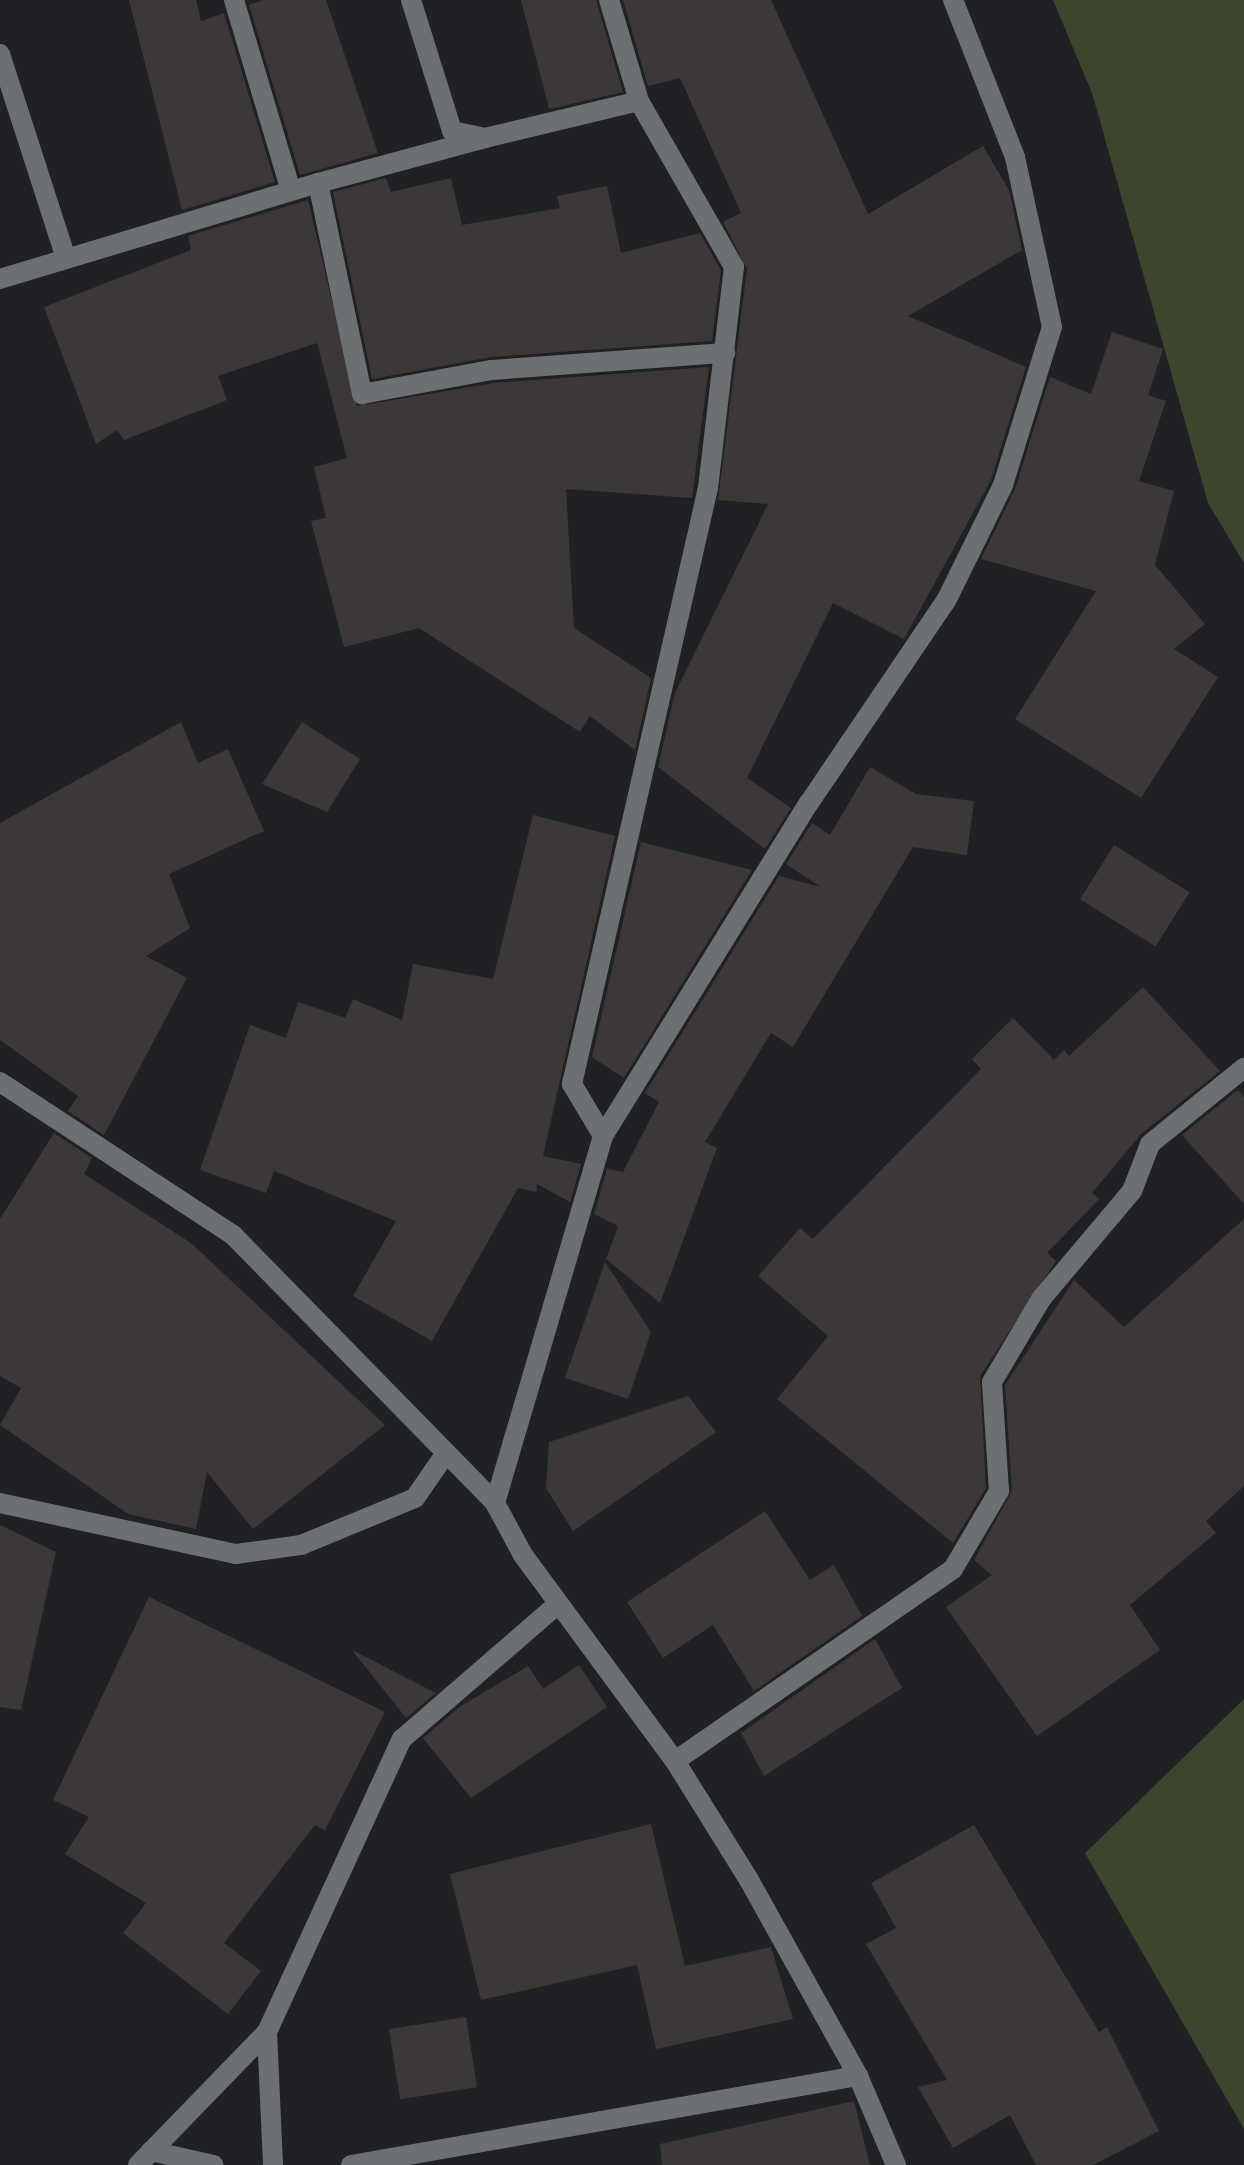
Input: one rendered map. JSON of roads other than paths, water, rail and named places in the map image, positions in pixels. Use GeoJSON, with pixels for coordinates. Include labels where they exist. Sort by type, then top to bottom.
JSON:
{"type":"FeatureCollection","features":[{"type":"Feature","properties":{"kind":"street"},"geometry":{"type":"LineString","coordinates":[[234,0],[291,191]]}},
{"type":"Feature","properties":{"kind":"street"},"geometry":{"type":"LineString","coordinates":[[411,0],[452,131],[485,138]]}},
{"type":"Feature","properties":{"kind":"street"},"geometry":{"type":"LineString","coordinates":[[603,1136],[572,1084],[708,488],[734,267],[639,101],[609,0]]}},
{"type":"Feature","properties":{"kind":"street"},"geometry":{"type":"LineString","coordinates":[[495,1503],[603,1136],[809,803],[946,601],[1003,485],[1052,327],[1015,157],[953,0]]}},
{"type":"Feature","properties":{"kind":"street"},"geometry":{"type":"LineString","coordinates":[[0,54],[65,255]]}},
{"type":"Feature","properties":{"kind":"street"},"geometry":{"type":"LineString","coordinates":[[0,279],[65,255],[318,183],[639,101]]}},
{"type":"Feature","properties":{"kind":"street"},"geometry":{"type":"LineString","coordinates":[[318,183],[362,394],[492,370],[725,353]]}},
{"type":"Feature","properties":{"kind":"street"},"geometry":{"type":"LineString","coordinates":[[675,1761],[953,1569],[999,1491],[992,1382],[1041,1299],[1132,1191],[1150,1144],[1244,1068]]}},
{"type":"Feature","properties":{"kind":"street"},"geometry":{"type":"LineString","coordinates":[[0,1082],[233,1235],[495,1503],[558,1604],[675,1761],[858,2076],[896,2165]]}},
{"type":"Feature","properties":{"kind":"street"},"geometry":{"type":"LineString","coordinates":[[0,1503],[236,1554],[301,1545],[415,1498],[446,1453]]}},
{"type":"Feature","properties":{"kind":"street"},"geometry":{"type":"LineString","coordinates":[[144,2158],[267,2032],[402,1739],[558,1604]]}},
{"type":"Feature","properties":{"kind":"street"},"geometry":{"type":"LineString","coordinates":[[267,2032],[273,2165]]}},
{"type":"Feature","properties":{"kind":"street"},"geometry":{"type":"LineString","coordinates":[[351,2165],[858,2076]]}},
{"type":"Feature","properties":{"kind":"street"},"geometry":{"type":"LineString","coordinates":[[144,2158],[213,2165]]}}]}
